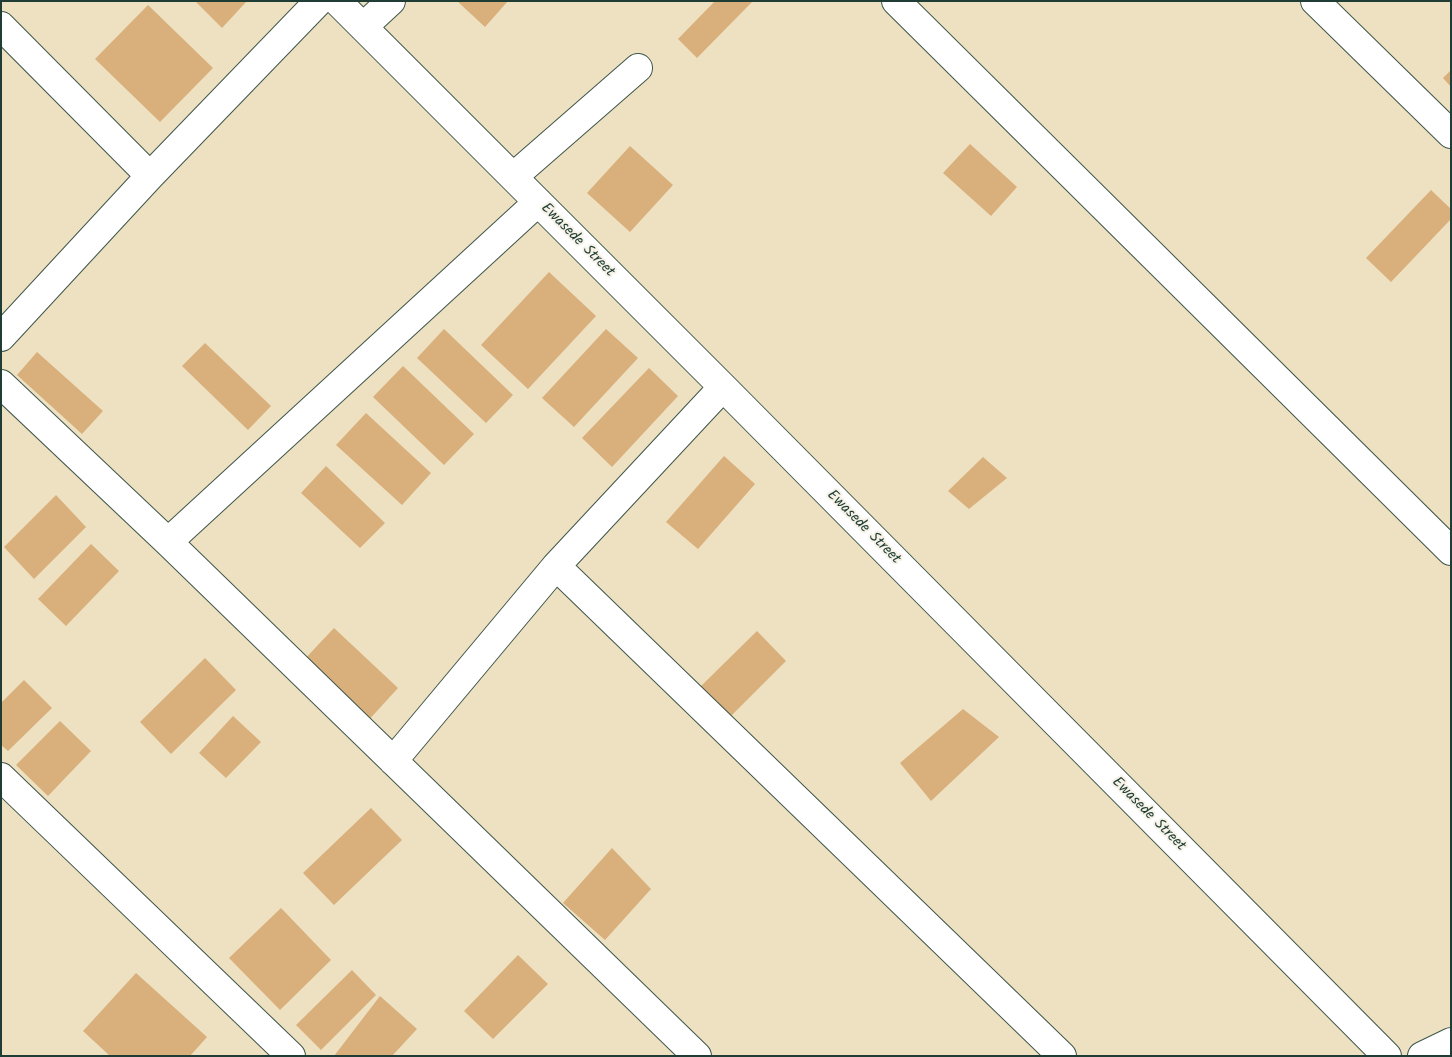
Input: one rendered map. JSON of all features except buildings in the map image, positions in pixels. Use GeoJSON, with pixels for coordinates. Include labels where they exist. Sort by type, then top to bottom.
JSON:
{"type":"FeatureCollection","features":[{"type":"Feature","properties":{"kind":"street"},"geometry":{"type":"LineString","coordinates":[[1,337],[150,176],[319,1]]}},
{"type":"Feature","properties":{"kind":"street","name":"Ewasede Street"},"geometry":{"type":"LineString","coordinates":[[337,1],[1387,1056]]}},
{"type":"Feature","properties":{"kind":"street"},"geometry":{"type":"LineString","coordinates":[[363,27],[391,1]]}},
{"type":"Feature","properties":{"kind":"street"},"geometry":{"type":"LineString","coordinates":[[896,1],[1451,551]]}},
{"type":"Feature","properties":{"kind":"street"},"geometry":{"type":"LineString","coordinates":[[1315,1],[1451,134]]}},
{"type":"Feature","properties":{"kind":"street"},"geometry":{"type":"LineString","coordinates":[[1,26],[150,176]]}},
{"type":"Feature","properties":{"kind":"street"},"geometry":{"type":"LineString","coordinates":[[513,177],[638,68]]}},
{"type":"Feature","properties":{"kind":"street"},"geometry":{"type":"LineString","coordinates":[[168,542],[538,202]]}},
{"type":"Feature","properties":{"kind":"street"},"geometry":{"type":"LineString","coordinates":[[1,384],[168,542],[698,1056]]}},
{"type":"Feature","properties":{"kind":"street"},"geometry":{"type":"LineString","coordinates":[[393,761],[556,566],[723,387]]}},
{"type":"Feature","properties":{"kind":"street"},"geometry":{"type":"LineString","coordinates":[[556,566],[1062,1056]]}},
{"type":"Feature","properties":{"kind":"street"},"geometry":{"type":"LineString","coordinates":[[1,777],[291,1056]]}},
{"type":"Feature","properties":{"kind":"street"},"geometry":{"type":"LineString","coordinates":[[1422,1056],[1451,1042]]}}]}
